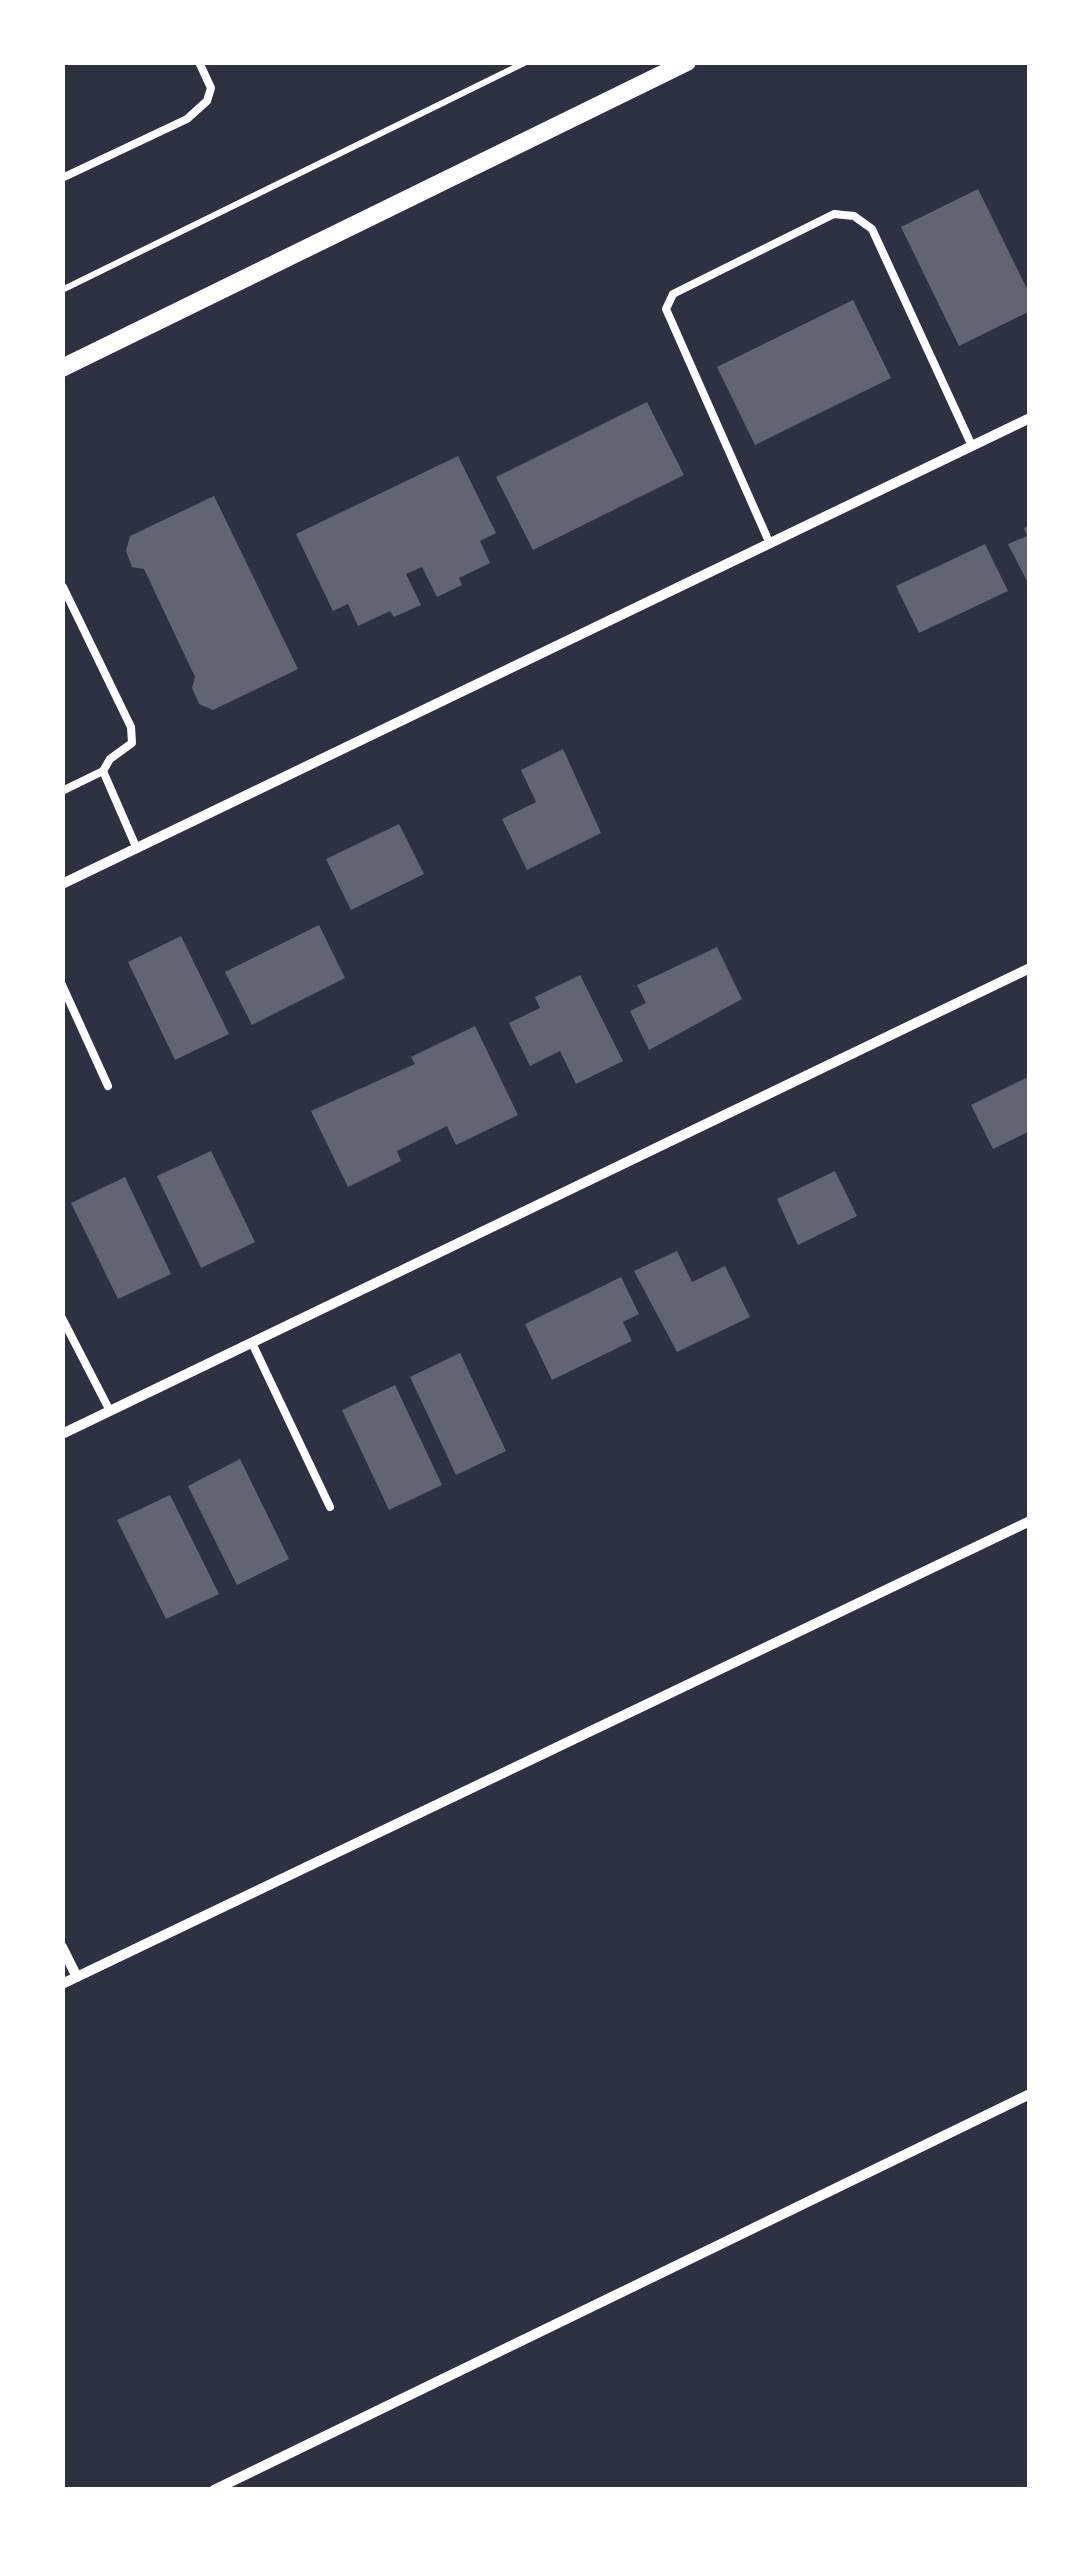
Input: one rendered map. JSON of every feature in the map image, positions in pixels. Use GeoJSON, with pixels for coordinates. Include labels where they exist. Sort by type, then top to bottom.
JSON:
{"type":"FeatureCollection","features":[{"type":"Feature","properties":{"kind":"street"},"geometry":{"type":"LineString","coordinates":[[62,368],[687,62]]}},
{"type":"Feature","properties":{"kind":"street"},"geometry":{"type":"LineString","coordinates":[[62,884],[1030,418]]}},
{"type":"Feature","properties":{"kind":"street"},"geometry":{"type":"LineString","coordinates":[[62,1434],[1030,968]]}},
{"type":"Feature","properties":{"kind":"street"},"geometry":{"type":"LineString","coordinates":[[62,1984],[1030,1521]]}},
{"type":"Feature","properties":{"kind":"street"},"geometry":{"type":"LineString","coordinates":[[62,1947],[77,1977]]}},
{"type":"Feature","properties":{"kind":"street"},"geometry":{"type":"LineString","coordinates":[[214,2490],[1030,2094]]}},
{"type":"Feature","properties":{"kind":"lane"},"geometry":{"type":"LineString","coordinates":[[62,178],[187,119],[208,101],[211,88],[198,62]]}},
{"type":"Feature","properties":{"kind":"lane"},"geometry":{"type":"LineString","coordinates":[[770,544],[666,308],[673,294],[834,214],[854,216],[872,229],[972,446]]}},
{"type":"Feature","properties":{"kind":"lane"},"geometry":{"type":"LineString","coordinates":[[62,791],[103,771],[110,759],[132,742],[131,727],[63,587]]}},
{"type":"Feature","properties":{"kind":"lane"},"geometry":{"type":"LineString","coordinates":[[103,771],[136,848]]}},
{"type":"Feature","properties":{"kind":"lane"},"geometry":{"type":"LineString","coordinates":[[62,985],[108,1086]]}},
{"type":"Feature","properties":{"kind":"lane"},"geometry":{"type":"LineString","coordinates":[[62,1318],[110,1412]]}},
{"type":"Feature","properties":{"kind":"lane"},"geometry":{"type":"LineString","coordinates":[[252,1342],[330,1508]]}},
{"type":"Feature","properties":{"kind":"path"},"geometry":{"type":"LineString","coordinates":[[62,290],[526,62]]}},
{"type":"Feature","properties":{"kind":"building"},"geometry":{"type":"Polygon","coordinates":[[[978,189],[1030,295],[1030,311],[959,346],[901,227],[978,189]]]}},
{"type":"Feature","properties":{"kind":"building"},"geometry":{"type":"Polygon","coordinates":[[[853,300],[891,378],[755,445],[717,367],[853,300]]]}},
{"type":"Feature","properties":{"kind":"building"},"geometry":{"type":"Polygon","coordinates":[[[647,402],[684,475],[533,550],[496,477],[647,402]]]}},
{"type":"Feature","properties":{"kind":"building"},"geometry":{"type":"Polygon","coordinates":[[[458,456],[496,533],[480,541],[490,563],[459,578],[462,585],[437,597],[422,567],[406,574],[421,605],[394,617],[390,611],[358,626],[348,604],[333,611],[296,534],[458,456]]]}},
{"type":"Feature","properties":{"kind":"building"},"geometry":{"type":"Polygon","coordinates":[[[214,496],[298,669],[213,710],[199,704],[192,688],[195,677],[144,569],[132,567],[126,551],[130,536],[214,496]]]}},
{"type":"Feature","properties":{"kind":"building"},"geometry":{"type":"Polygon","coordinates":[[[1030,525],[1030,587],[1008,544],[1027,536],[1024,528],[1030,525]]]}},
{"type":"Feature","properties":{"kind":"building"},"geometry":{"type":"Polygon","coordinates":[[[985,544],[1008,591],[919,633],[896,586],[985,544]]]}},
{"type":"Feature","properties":{"kind":"building"},"geometry":{"type":"Polygon","coordinates":[[[563,749],[601,833],[527,870],[502,819],[536,802],[521,770],[563,749]]]}},
{"type":"Feature","properties":{"kind":"building"},"geometry":{"type":"Polygon","coordinates":[[[399,824],[424,874],[351,910],[326,859],[399,824]]]}},
{"type":"Feature","properties":{"kind":"building"},"geometry":{"type":"Polygon","coordinates":[[[319,925],[345,978],[252,1025],[225,972],[319,925]]]}},
{"type":"Feature","properties":{"kind":"building"},"geometry":{"type":"Polygon","coordinates":[[[181,936],[229,1034],[175,1060],[128,962],[181,936]]]}},
{"type":"Feature","properties":{"kind":"building"},"geometry":{"type":"Polygon","coordinates":[[[717,947],[742,999],[649,1050],[630,1011],[646,1003],[637,985],[717,947]]]}},
{"type":"Feature","properties":{"kind":"building"},"geometry":{"type":"Polygon","coordinates":[[[580,975],[623,1061],[576,1084],[560,1051],[530,1066],[509,1023],[540,1008],[535,997],[580,975]]]}},
{"type":"Feature","properties":{"kind":"building"},"geometry":{"type":"Polygon","coordinates":[[[475,1026],[518,1115],[456,1145],[447,1126],[397,1151],[401,1161],[348,1187],[311,1111],[415,1064],[411,1057],[475,1026]]]}},
{"type":"Feature","properties":{"kind":"building"},"geometry":{"type":"Polygon","coordinates":[[[1030,1076],[1030,1131],[993,1149],[971,1105],[1030,1076]]]}},
{"type":"Feature","properties":{"kind":"building"},"geometry":{"type":"Polygon","coordinates":[[[211,1151],[255,1242],[201,1268],[157,1176],[211,1151]]]}},
{"type":"Feature","properties":{"kind":"building"},"geometry":{"type":"Polygon","coordinates":[[[835,1171],[857,1216],[798,1245],[777,1199],[835,1171]]]}},
{"type":"Feature","properties":{"kind":"building"},"geometry":{"type":"Polygon","coordinates":[[[125,1177],[171,1274],[118,1299],[71,1203],[125,1177]]]}},
{"type":"Feature","properties":{"kind":"building"},"geometry":{"type":"Polygon","coordinates":[[[677,1251],[692,1282],[725,1266],[750,1317],[677,1352],[634,1271],[677,1251]]]}},
{"type":"Feature","properties":{"kind":"building"},"geometry":{"type":"Polygon","coordinates":[[[621,1277],[639,1314],[623,1322],[632,1341],[552,1380],[525,1324],[621,1277]]]}},
{"type":"Feature","properties":{"kind":"building"},"geometry":{"type":"Polygon","coordinates":[[[460,1353],[506,1451],[456,1475],[410,1377],[460,1353]]]}},
{"type":"Feature","properties":{"kind":"building"},"geometry":{"type":"Polygon","coordinates":[[[395,1385],[442,1485],[389,1510],[342,1410],[395,1385]]]}},
{"type":"Feature","properties":{"kind":"building"},"geometry":{"type":"Polygon","coordinates":[[[240,1459],[289,1559],[237,1585],[188,1486],[240,1459]]]}},
{"type":"Feature","properties":{"kind":"building"},"geometry":{"type":"Polygon","coordinates":[[[170,1495],[219,1594],[166,1619],[117,1520],[170,1495]]]}}]}
